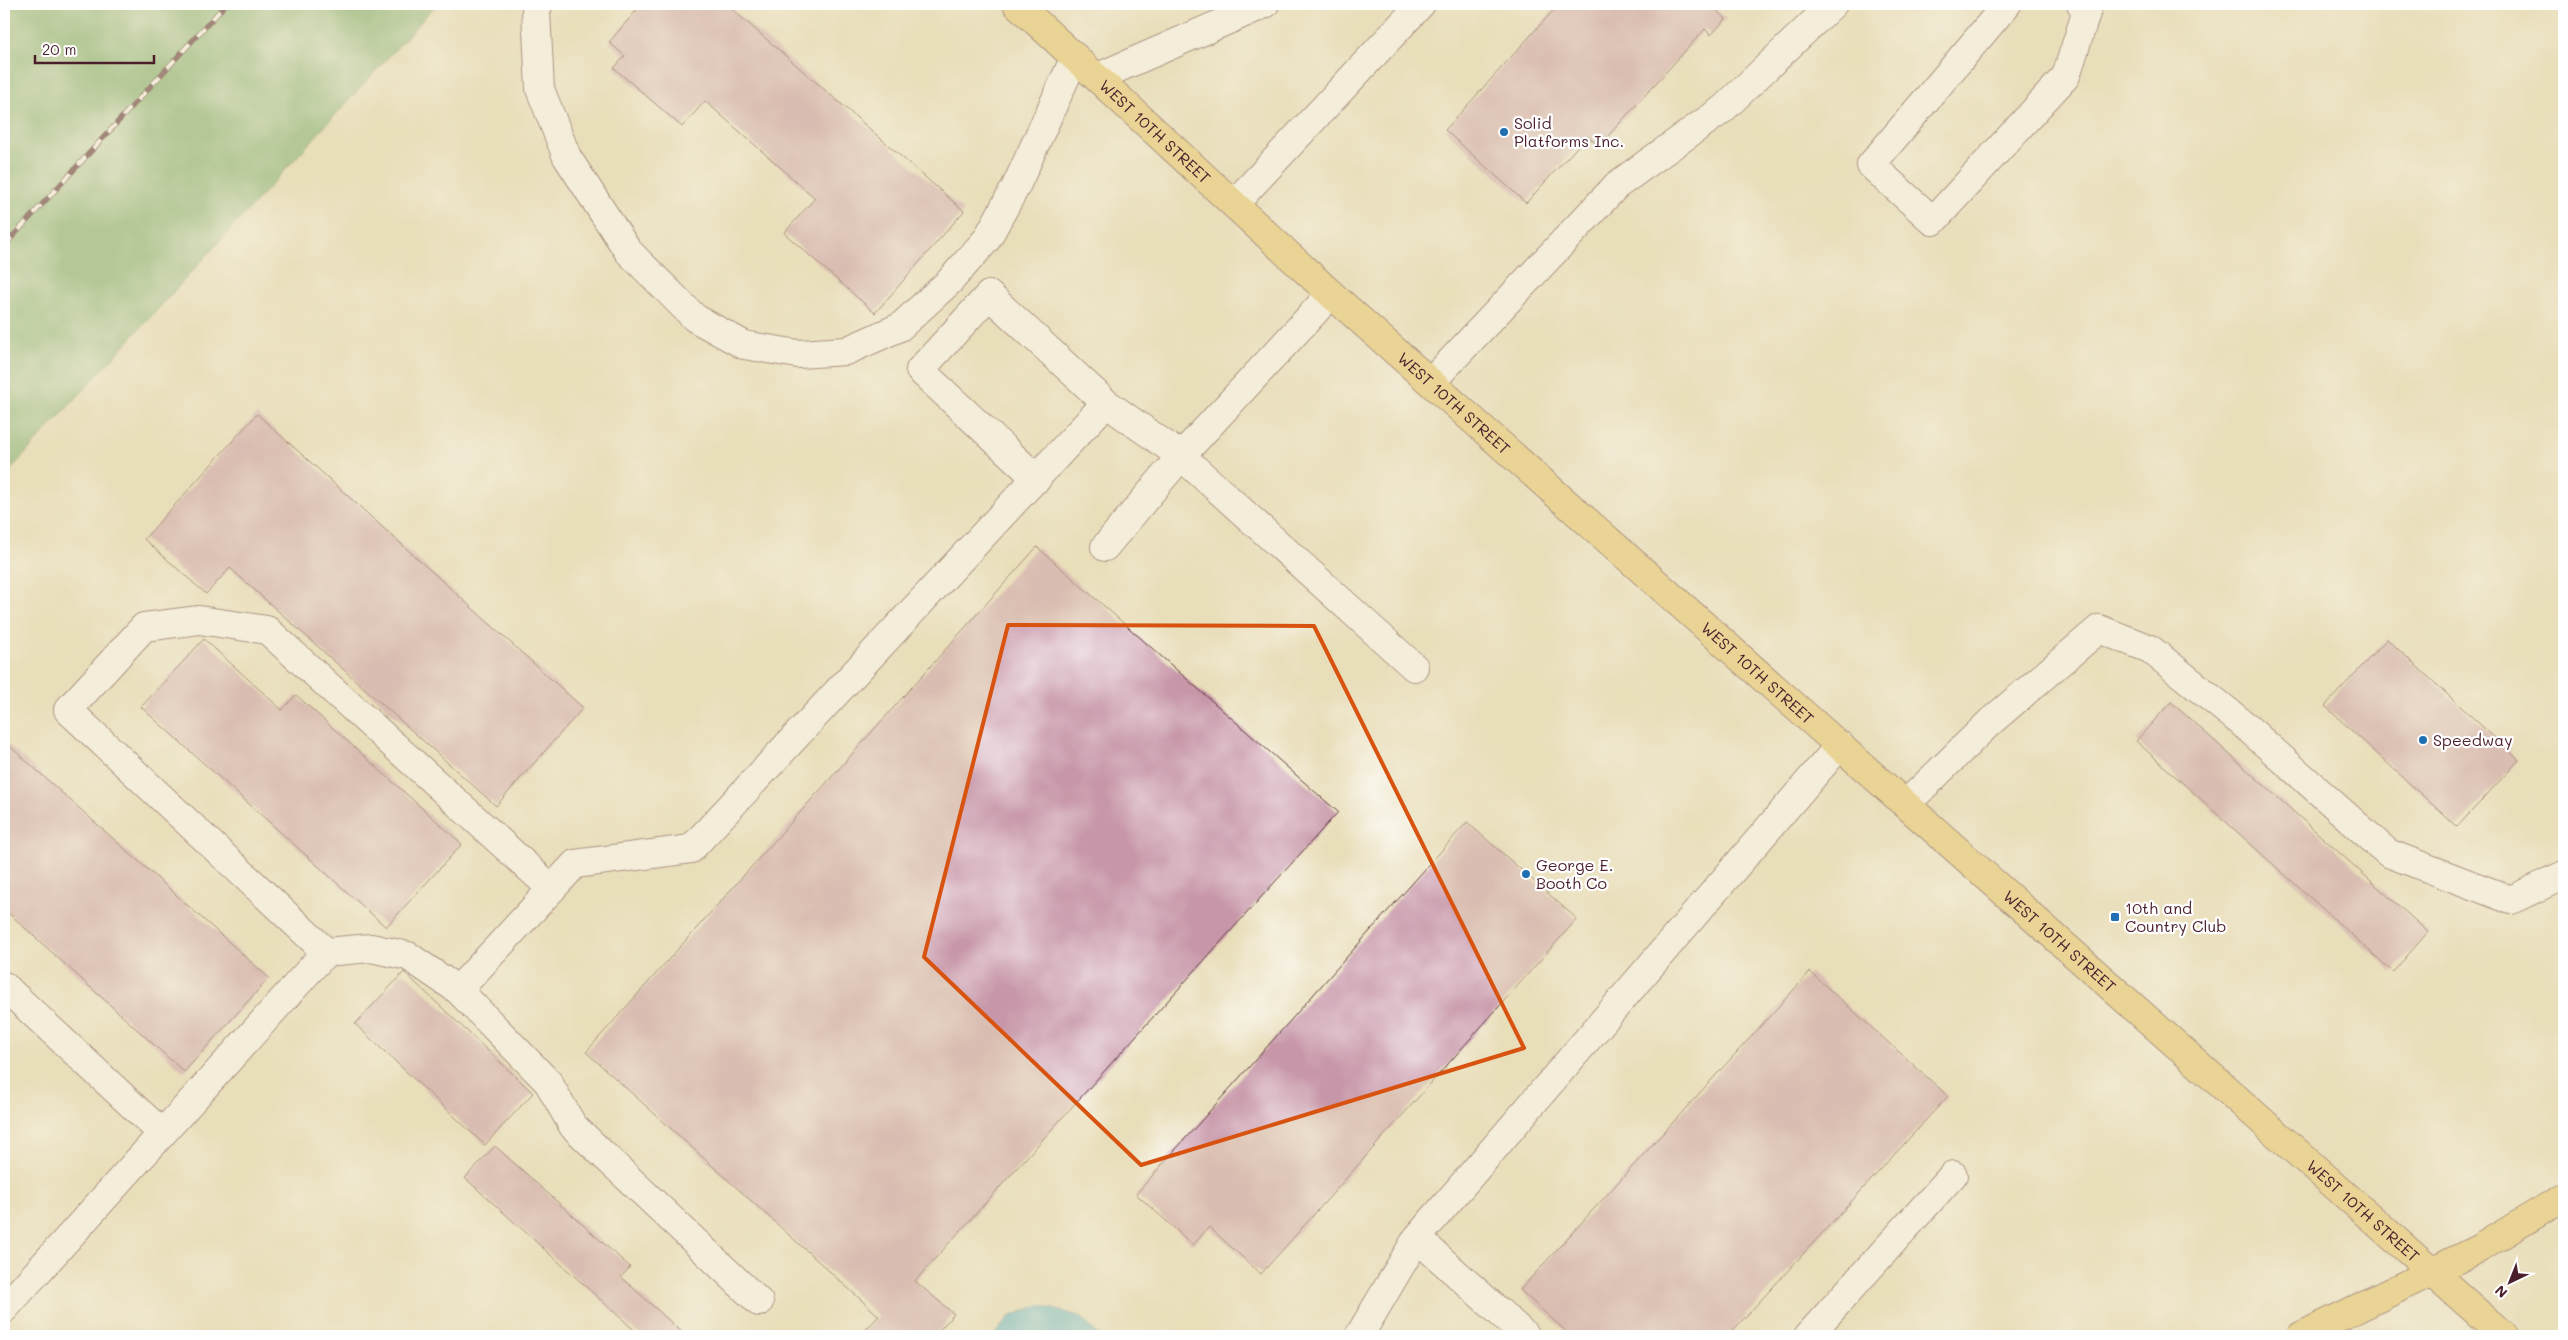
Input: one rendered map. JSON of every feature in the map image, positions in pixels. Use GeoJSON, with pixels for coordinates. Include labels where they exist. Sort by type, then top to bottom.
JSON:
{"type":"FeatureCollection","features":[{"type":"Feature","properties":{"kind":"main road","name":"WEST 10TH STREET"},"geometry":{"type":"LineString","coordinates":[[1017,4],[1235,203],[1331,294],[2504,1336]]}},
{"type":"Feature","properties":{"kind":"main road"},"geometry":{"type":"LineString","coordinates":[[2301,1336],[2433,1273],[2480,1248],[2564,1197]]}},
{"type":"Feature","properties":{"kind":"lane"},"geometry":{"type":"LineString","coordinates":[[539,4],[536,11],[540,89],[566,158],[628,251],[695,318],[744,345],[798,354],[846,351],[900,327],[949,282],[986,240],[1016,186],[1075,57]]}},
{"type":"Feature","properties":{"kind":"lane"},"geometry":{"type":"LineString","coordinates":[[1098,77],[1265,4]]}},
{"type":"Feature","properties":{"kind":"lane"},"geometry":{"type":"LineString","coordinates":[[1235,203],[1421,4]]}},
{"type":"Feature","properties":{"kind":"lane"},"geometry":{"type":"LineString","coordinates":[[1431,382],[1617,185],[1723,109],[1833,4]]}},
{"type":"Feature","properties":{"kind":"lane"},"geometry":{"type":"LineString","coordinates":[[2007,4],[1870,166],[1933,221],[2066,76],[2087,10],[2081,4]]}},
{"type":"Feature","properties":{"kind":"lane"},"geometry":{"type":"LineString","coordinates":[[1105,547],[1181,456],[1331,294]]}},
{"type":"Feature","properties":{"kind":"lane"},"geometry":{"type":"LineString","coordinates":[[1037,479],[920,370],[989,295],[1106,403],[1181,456],[1414,667]]}},
{"type":"Feature","properties":{"kind":"lane"},"geometry":{"type":"LineString","coordinates":[[458,990],[575,864],[691,848],[1106,403]]}},
{"type":"Feature","properties":{"kind":"lane"},"geometry":{"type":"LineString","coordinates":[[326,952],[68,710],[144,627],[199,620],[267,630],[552,889]]}},
{"type":"Feature","properties":{"kind":"lane"},"geometry":{"type":"LineString","coordinates":[[1906,804],[1989,723],[2099,629],[2150,649],[2242,723],[2388,853],[2511,900],[2564,875]]}},
{"type":"Feature","properties":{"kind":"lane"},"geometry":{"type":"LineString","coordinates":[[1359,1336],[1417,1238],[1840,745]]}},
{"type":"Feature","properties":{"kind":"lane"},"geometry":{"type":"LineString","coordinates":[[4,1309],[326,952],[371,948],[408,956],[458,990],[548,1082],[572,1126],[759,1302]]}},
{"type":"Feature","properties":{"kind":"lane"},"geometry":{"type":"LineString","coordinates":[[4,986],[162,1133]]}},
{"type":"Feature","properties":{"kind":"lane"},"geometry":{"type":"LineString","coordinates":[[1808,1336],[1953,1175]]}},
{"type":"Feature","properties":{"kind":"lane"},"geometry":{"type":"LineString","coordinates":[[1417,1238],[1526,1336]]}},
{"type":"Feature","properties":{"kind":"highlighted area"},"geometry":{"type":"Polygon","coordinates":[[[1008,625],[1314,626],[1524,1048],[1141,1165],[924,957],[1008,625]]]}},
{"type":"Feature","properties":{"kind":"green space"},"geometry":{"type":"Polygon","coordinates":[[[4,4],[437,4],[4,477],[4,4]]]}},
{"type":"Feature","properties":{"kind":"water"},"geometry":{"type":"Polygon","coordinates":[[[1039,1305],[1079,1316],[1100,1336],[993,1336],[1009,1317],[1039,1305]]]}},
{"type":"Feature","properties":{"kind":"building"},"geometry":{"type":"Polygon","coordinates":[[[642,4],[726,4],[964,211],[875,313],[784,233],[815,198],[705,101],[682,127],[614,68],[625,56],[609,42],[642,4]]]}},
{"type":"Feature","properties":{"kind":"building"},"geometry":{"type":"Polygon","coordinates":[[[1559,4],[1710,4],[1726,19],[1711,35],[1705,29],[1599,146],[1587,136],[1526,203],[1445,130],[1559,4]]]}},
{"type":"Feature","properties":{"kind":"building"},"geometry":{"type":"Polygon","coordinates":[[[257,414],[583,708],[496,806],[230,568],[206,594],[144,539],[257,414]]]}},
{"type":"Feature","properties":{"kind":"building"},"geometry":{"type":"Polygon","coordinates":[[[1037,547],[1338,812],[915,1281],[954,1314],[934,1336],[859,1336],[879,1316],[586,1052],[1037,547]]]}},
{"type":"Feature","properties":{"kind":"building"},"geometry":{"type":"Polygon","coordinates":[[[204,639],[282,710],[296,695],[462,844],[386,927],[141,707],[204,639]]]}},
{"type":"Feature","properties":{"kind":"building"},"geometry":{"type":"Polygon","coordinates":[[[2387,639],[2519,760],[2457,827],[2325,706],[2387,639]]]}},
{"type":"Feature","properties":{"kind":"building"},"geometry":{"type":"Polygon","coordinates":[[[2171,702],[2428,932],[2393,972],[2136,741],[2171,702]]]}},
{"type":"Feature","properties":{"kind":"building"},"geometry":{"type":"Polygon","coordinates":[[[4,741],[269,978],[184,1072],[4,909],[4,741]]]}},
{"type":"Feature","properties":{"kind":"building"},"geometry":{"type":"Polygon","coordinates":[[[1467,822],[1577,919],[1261,1274],[1209,1227],[1193,1245],[1136,1194],[1467,822]]]}},
{"type":"Feature","properties":{"kind":"building"},"geometry":{"type":"Polygon","coordinates":[[[404,972],[533,1093],[485,1145],[355,1024],[404,972]]]}},
{"type":"Feature","properties":{"kind":"building"},"geometry":{"type":"Polygon","coordinates":[[[1810,972],[1948,1096],[1728,1336],[1571,1336],[1520,1290],[1810,972]]]}},
{"type":"Feature","properties":{"kind":"building"},"geometry":{"type":"Polygon","coordinates":[[[495,1146],[630,1267],[621,1277],[686,1336],[641,1336],[465,1178],[495,1146]]]}},
{"type":"Feature","properties":{"kind":"railway"},"geometry":{"type":"LineString","coordinates":[[4,246],[226,4]]}},
{"type":"Feature","properties":{"kind":"place","name":"Solid Platforms Inc."},"geometry":{"type":"Point","coordinates":[1504,132]}},
{"type":"Feature","properties":{"kind":"place","name":"Speedway"},"geometry":{"type":"Point","coordinates":[2423,740]}},
{"type":"Feature","properties":{"kind":"place","name":"George E. Booth Co"},"geometry":{"type":"Point","coordinates":[1526,874]}},
{"type":"Feature","properties":{"kind":"place","name":"10th and Country Club"},"geometry":{"type":"Point","coordinates":[2115,917]}}]}
